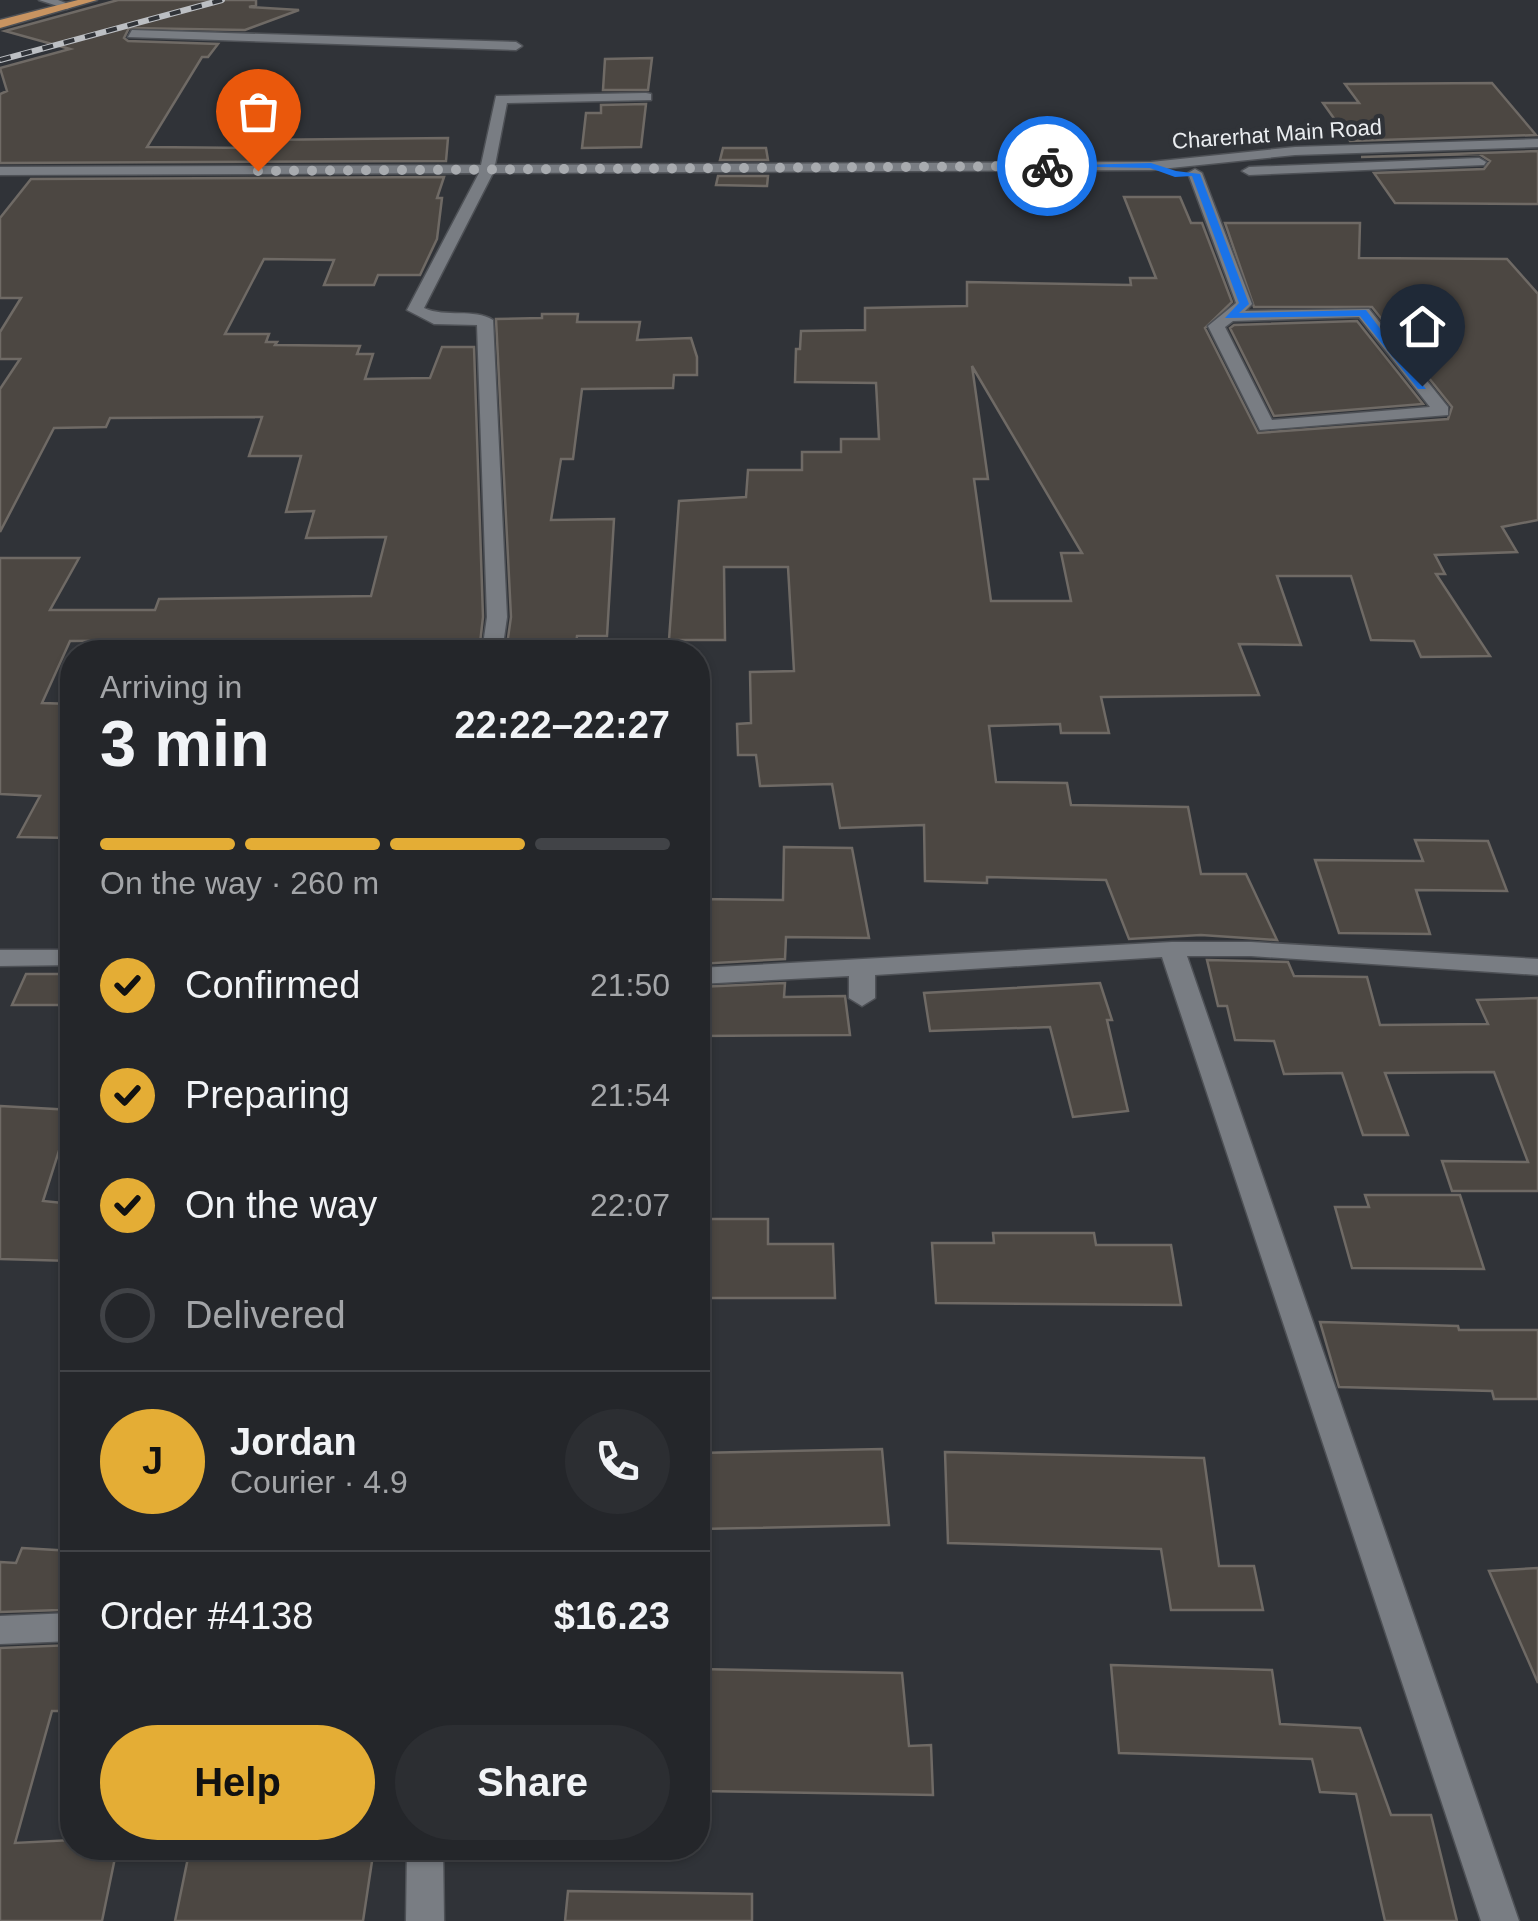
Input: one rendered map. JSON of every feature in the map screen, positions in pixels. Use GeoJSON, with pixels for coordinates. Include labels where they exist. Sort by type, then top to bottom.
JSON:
{"type":"FeatureCollection","features":[{"type":"Feature","properties":{"kind":"main road"},"geometry":{"type":"LineString","coordinates":[[0,24],[91,0]]}},
{"type":"Feature","properties":{"kind":"street"},"geometry":{"type":"LineString","coordinates":[[46,0],[67,6]]}},
{"type":"Feature","properties":{"kind":"street"},"geometry":{"type":"LineString","coordinates":[[132,34],[516,46]]}},
{"type":"Feature","properties":{"kind":"street"},"geometry":{"type":"LineString","coordinates":[[494,640],[497,618],[485,320],[434,319],[414,310],[487,171],[501,99],[646,97]]}},
{"type":"Feature","properties":{"kind":"street","name":"Charerhat Main Road"},"geometry":{"type":"LineString","coordinates":[[0,171],[1151,166],[1294,151],[1538,143]]}},
{"type":"Feature","properties":{"kind":"street"},"geometry":{"type":"LineString","coordinates":[[1519,160],[1538,160]]}},
{"type":"Feature","properties":{"kind":"street"},"geometry":{"type":"LineString","coordinates":[[1151,166],[1175,174],[1195,174],[1500,161]]}},
{"type":"Feature","properties":{"kind":"street"},"geometry":{"type":"LineString","coordinates":[[1195,174],[1244,304],[1228,316],[1216,326],[1266,426],[1442,411],[1363,312],[1228,316]]}},
{"type":"Feature","properties":{"kind":"street"},"geometry":{"type":"LineString","coordinates":[[710,975],[1172,948],[1251,948],[1538,967]]}},
{"type":"Feature","properties":{"kind":"street"},"geometry":{"type":"LineString","coordinates":[[1172,948],[1500,1921]]}},
{"type":"Feature","properties":{"kind":"street"},"geometry":{"type":"LineString","coordinates":[[0,958],[60,958]]}},
{"type":"Feature","properties":{"kind":"street"},"geometry":{"type":"LineString","coordinates":[[862,968],[862,998]]}},
{"type":"Feature","properties":{"kind":"street"},"geometry":{"type":"LineString","coordinates":[[0,1630],[60,1628]]}},
{"type":"Feature","properties":{"kind":"street"},"geometry":{"type":"LineString","coordinates":[[425,1921],[426,1860]]}},
{"type":"Feature","properties":{"kind":"building"},"geometry":{"type":"Polygon","coordinates":[[[118,0],[256,0],[256,5],[249,7],[299,10],[245,30],[129,28],[124,38],[128,41],[218,44],[208,57],[202,57],[147,147],[252,148],[254,140],[448,138],[446,161],[0,163],[0,94],[7,91],[0,68],[70,49],[5,31],[118,0]]]}},
{"type":"Feature","properties":{"kind":"building"},"geometry":{"type":"Polygon","coordinates":[[[652,58],[648,90],[603,90],[605,59],[652,58]]]}},
{"type":"Feature","properties":{"kind":"building"},"geometry":{"type":"Polygon","coordinates":[[[1492,83],[1536,135],[1350,141],[1323,103],[1359,103],[1345,84],[1492,83]]]}},
{"type":"Feature","properties":{"kind":"building"},"geometry":{"type":"Polygon","coordinates":[[[646,104],[641,147],[582,148],[586,113],[601,113],[601,105],[646,104]]]}},
{"type":"Feature","properties":{"kind":"building"},"geometry":{"type":"Polygon","coordinates":[[[723,148],[766,148],[768,160],[720,160],[723,148]]]}},
{"type":"Feature","properties":{"kind":"building"},"geometry":{"type":"Polygon","coordinates":[[[1538,151],[1538,204],[1395,203],[1374,173],[1484,169],[1490,161],[1479,154],[1361,157],[1538,151]]]}},
{"type":"Feature","properties":{"kind":"building"},"geometry":{"type":"Polygon","coordinates":[[[718,176],[768,176],[767,186],[716,185],[718,176]]]}},
{"type":"Feature","properties":{"kind":"building"},"geometry":{"type":"Polygon","coordinates":[[[444,177],[437,198],[442,198],[437,239],[420,275],[378,275],[374,285],[324,285],[334,260],[264,259],[225,334],[269,334],[266,342],[277,342],[275,345],[360,346],[357,354],[373,354],[365,379],[430,378],[442,347],[474,347],[483,617],[480,640],[60,640],[60,663],[42,703],[60,704],[60,838],[18,837],[40,796],[0,794],[0,558],[79,558],[50,610],[155,610],[159,599],[371,596],[386,537],[306,538],[314,511],[286,512],[301,456],[249,456],[262,417],[110,418],[106,427],[54,428],[0,532],[0,389],[20,359],[0,359],[0,332],[21,298],[0,298],[0,218],[31,179],[444,177]]]}},
{"type":"Feature","properties":{"kind":"building"},"geometry":{"type":"Polygon","coordinates":[[[1124,197],[1180,197],[1191,223],[1202,223],[1232,302],[1205,328],[1258,433],[1448,419],[1452,407],[1372,307],[1254,307],[1225,223],[1360,223],[1359,258],[1507,259],[1538,294],[1538,520],[1502,527],[1517,552],[1435,555],[1445,574],[1436,574],[1490,656],[1421,657],[1414,641],[1371,640],[1351,576],[1277,576],[1301,645],[1239,644],[1259,695],[1101,697],[1109,733],[1061,733],[1060,724],[989,726],[996,782],[1067,783],[1071,805],[1188,807],[1201,874],[1246,874],[1277,940],[1201,935],[1129,939],[1106,880],[987,877],[987,883],[925,881],[924,825],[840,828],[832,784],[760,786],[756,755],[738,755],[737,724],[751,723],[750,672],[794,671],[788,567],[724,567],[725,640],[669,640],[679,501],[746,497],[748,470],[802,470],[802,452],[841,452],[841,439],[879,439],[876,383],[795,382],[801,331],[865,330],[865,308],[967,306],[967,282],[1131,285],[1130,278],[1156,278],[1124,197]],[[972,366],[988,479],[974,479],[991,601],[1071,601],[1061,553],[1082,553],[972,366]]]}},
{"type":"Feature","properties":{"kind":"building"},"geometry":{"type":"Polygon","coordinates":[[[542,314],[578,314],[577,322],[640,322],[637,340],[691,338],[697,357],[697,375],[674,375],[673,388],[582,389],[573,459],[561,459],[551,520],[614,519],[607,636],[508,640],[511,617],[496,319],[542,318],[542,314]]]}},
{"type":"Feature","properties":{"kind":"building"},"geometry":{"type":"Polygon","coordinates":[[[1357,321],[1423,404],[1274,416],[1230,328],[1234,325],[1357,321]]]}},
{"type":"Feature","properties":{"kind":"building"},"geometry":{"type":"Polygon","coordinates":[[[1415,840],[1488,841],[1507,891],[1416,890],[1430,934],[1339,933],[1315,860],[1423,861],[1415,840]]]}},
{"type":"Feature","properties":{"kind":"building"},"geometry":{"type":"Polygon","coordinates":[[[784,847],[852,848],[869,938],[786,937],[785,959],[710,963],[710,899],[783,900],[784,847]]]}},
{"type":"Feature","properties":{"kind":"building"},"geometry":{"type":"Polygon","coordinates":[[[1207,960],[1288,962],[1294,976],[1367,977],[1380,1025],[1488,1024],[1477,1000],[1538,998],[1538,1191],[1452,1191],[1442,1161],[1528,1162],[1494,1072],[1385,1073],[1408,1135],[1363,1135],[1342,1073],[1284,1074],[1274,1041],[1235,1040],[1227,1006],[1218,1006],[1207,960]]]}},
{"type":"Feature","properties":{"kind":"building"},"geometry":{"type":"Polygon","coordinates":[[[26,974],[60,974],[60,1005],[12,1005],[26,974]]]}},
{"type":"Feature","properties":{"kind":"building"},"geometry":{"type":"Polygon","coordinates":[[[785,983],[784,997],[845,996],[850,1035],[710,1036],[710,986],[785,983]]]}},
{"type":"Feature","properties":{"kind":"building"},"geometry":{"type":"Polygon","coordinates":[[[1100,983],[1112,1020],[1107,1020],[1128,1111],[1073,1117],[1050,1027],[930,1031],[924,993],[1100,983]]]}},
{"type":"Feature","properties":{"kind":"building"},"geometry":{"type":"Polygon","coordinates":[[[0,1106],[60,1109],[60,1148],[43,1201],[60,1203],[60,1261],[0,1259],[0,1106]]]}},
{"type":"Feature","properties":{"kind":"building"},"geometry":{"type":"Polygon","coordinates":[[[1365,1195],[1460,1195],[1484,1269],[1352,1268],[1335,1207],[1369,1207],[1365,1195]]]}},
{"type":"Feature","properties":{"kind":"building"},"geometry":{"type":"Polygon","coordinates":[[[710,1219],[768,1219],[768,1244],[833,1244],[835,1298],[710,1298],[710,1219]]]}},
{"type":"Feature","properties":{"kind":"building"},"geometry":{"type":"Polygon","coordinates":[[[993,1233],[1094,1233],[1096,1245],[1171,1245],[1181,1305],[936,1303],[932,1243],[994,1243],[993,1233]]]}},
{"type":"Feature","properties":{"kind":"building"},"geometry":{"type":"Polygon","coordinates":[[[1320,1322],[1538,1330],[1538,1399],[1494,1399],[1492,1391],[1339,1387],[1320,1322]]]}},
{"type":"Feature","properties":{"kind":"building"},"geometry":{"type":"Polygon","coordinates":[[[882,1449],[889,1525],[710,1529],[710,1453],[882,1449]]]}},
{"type":"Feature","properties":{"kind":"building"},"geometry":{"type":"Polygon","coordinates":[[[945,1452],[1204,1458],[1219,1566],[1254,1566],[1263,1610],[1171,1610],[1161,1549],[948,1543],[945,1452]]]}},
{"type":"Feature","properties":{"kind":"building"},"geometry":{"type":"Polygon","coordinates":[[[22,1548],[60,1550],[60,1610],[0,1612],[0,1562],[16,1563],[22,1548]]]}},
{"type":"Feature","properties":{"kind":"building"},"geometry":{"type":"Polygon","coordinates":[[[1538,1568],[1538,1683],[1489,1571],[1538,1568]]]}},
{"type":"Feature","properties":{"kind":"building"},"geometry":{"type":"Polygon","coordinates":[[[60,1646],[60,1711],[52,1711],[15,1843],[60,1841],[60,1860],[115,1860],[102,1921],[0,1921],[0,1648],[60,1646]]]}},
{"type":"Feature","properties":{"kind":"building"},"geometry":{"type":"Polygon","coordinates":[[[1111,1665],[1272,1670],[1280,1724],[1360,1728],[1391,1815],[1431,1815],[1457,1921],[1385,1921],[1356,1794],[1320,1792],[1312,1759],[1119,1753],[1111,1665]]]}},
{"type":"Feature","properties":{"kind":"building"},"geometry":{"type":"Polygon","coordinates":[[[710,1669],[902,1673],[909,1746],[931,1745],[933,1795],[710,1791],[710,1669]]]}},
{"type":"Feature","properties":{"kind":"building"},"geometry":{"type":"Polygon","coordinates":[[[188,1860],[372,1860],[363,1921],[175,1921],[188,1860]]]}},
{"type":"Feature","properties":{"kind":"building"},"geometry":{"type":"Polygon","coordinates":[[[568,1891],[752,1894],[752,1921],[565,1921],[568,1891]]]}},
{"type":"Feature","properties":{"kind":"railway"},"geometry":{"type":"LineString","coordinates":[[0,60],[222,0]]}},
{"type":"Feature","properties":{"kind":"way so far"},"geometry":{"type":"LineString","coordinates":[[258,171],[1047,166]]}},
{"type":"Feature","properties":{"kind":"route"},"geometry":{"type":"LineString","coordinates":[[1047,166],[1151,166],[1175,174],[1195,174],[1244,304],[1228,316],[1363,312],[1422,386]]}}]}
